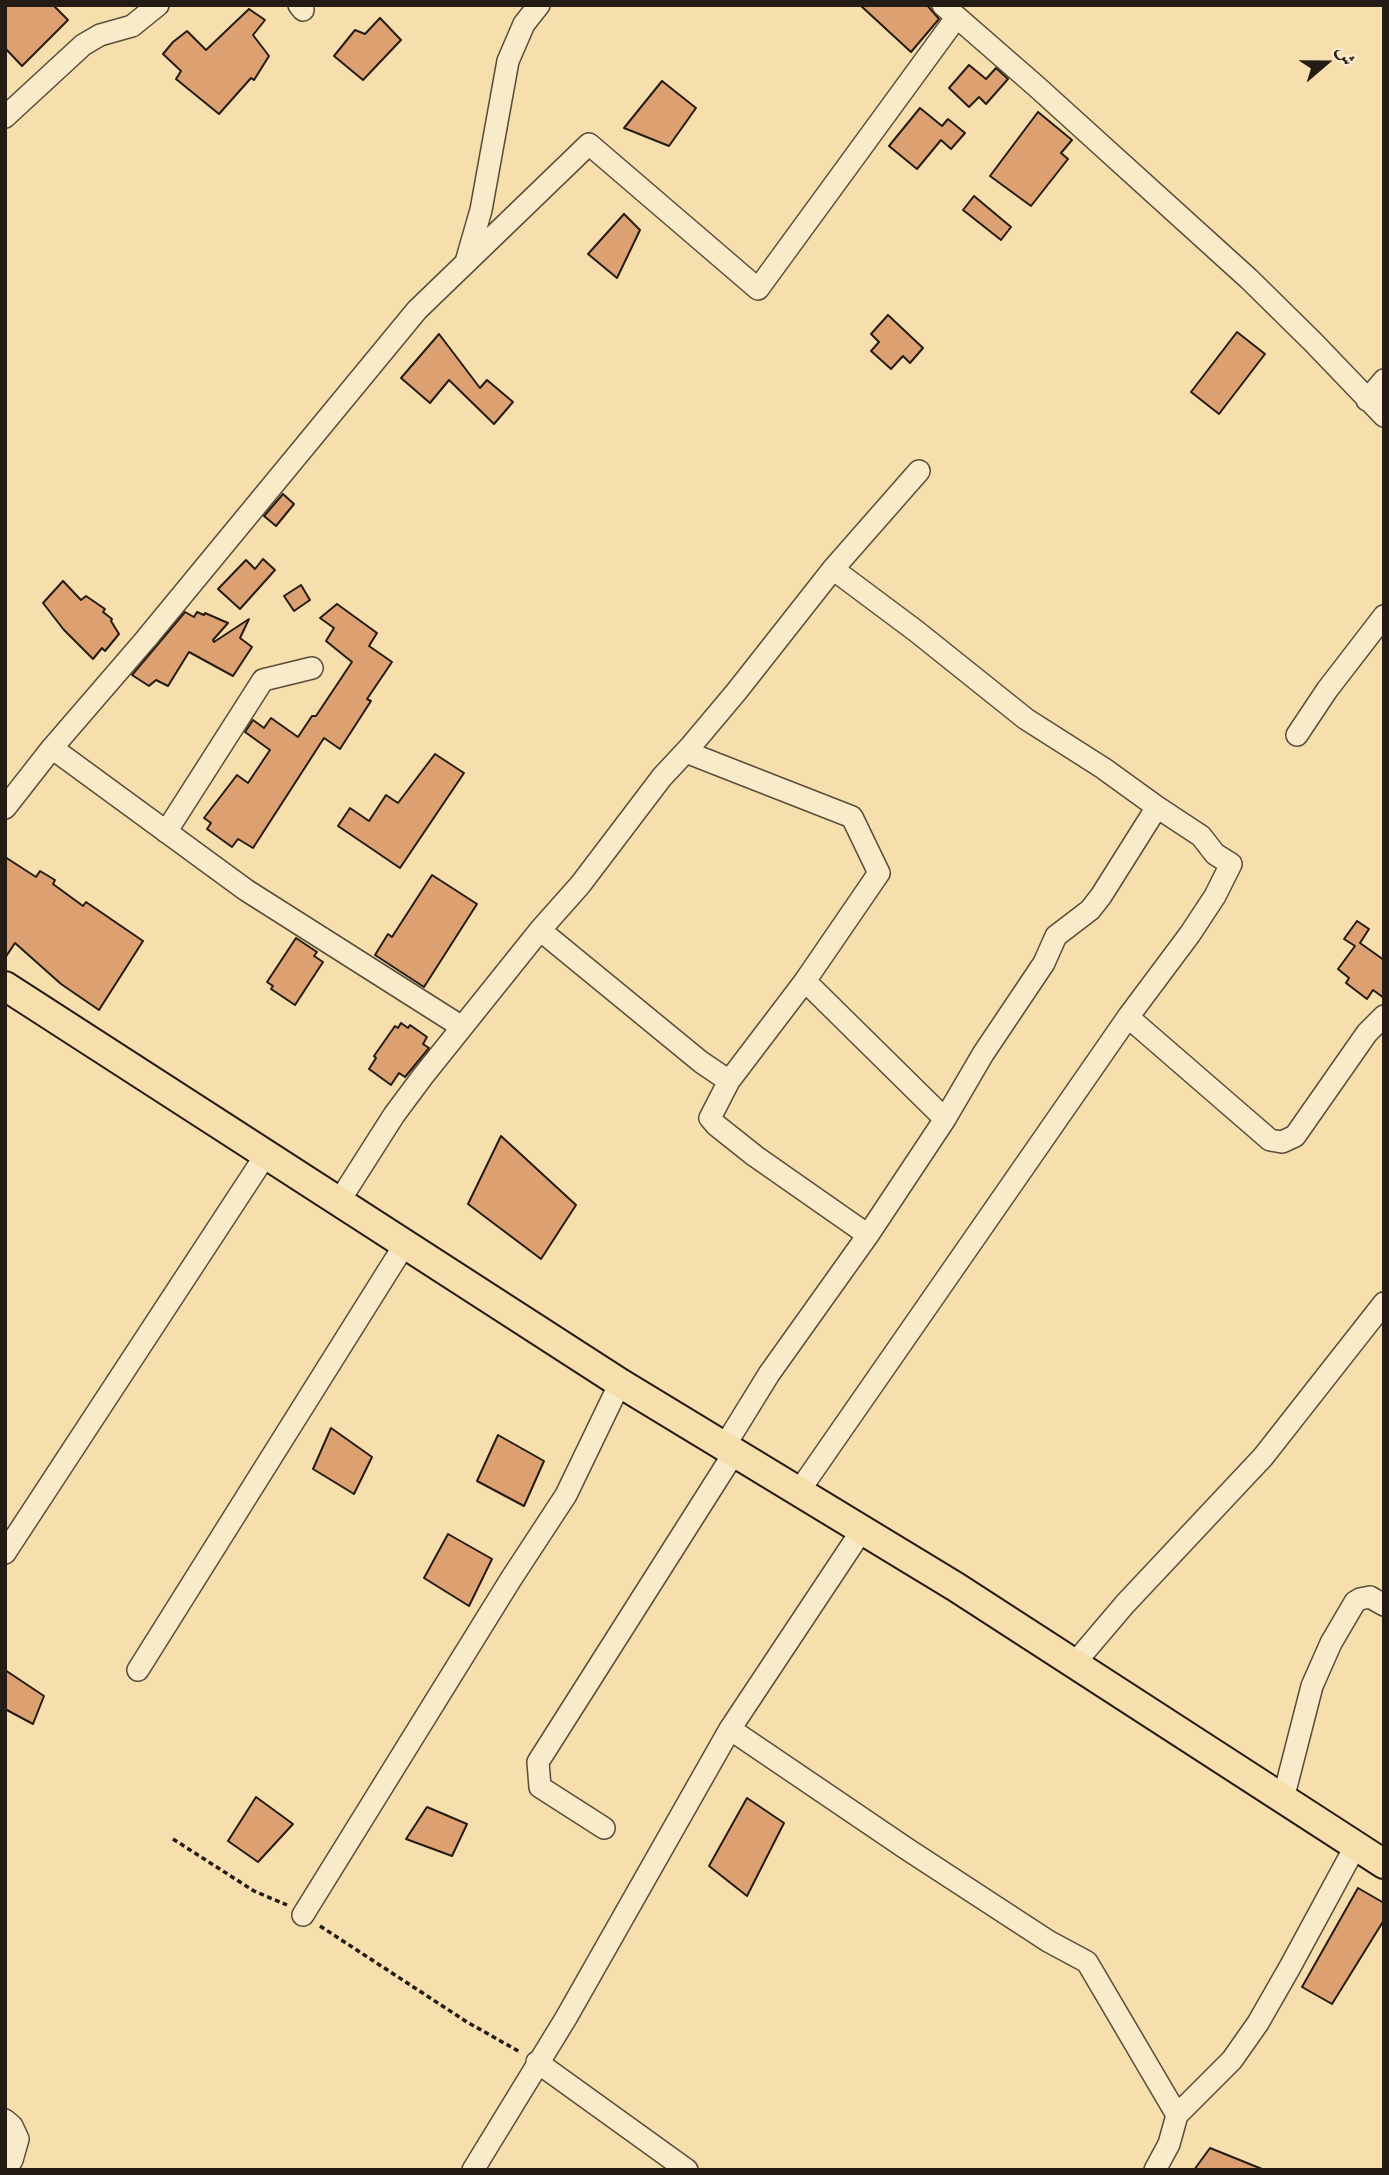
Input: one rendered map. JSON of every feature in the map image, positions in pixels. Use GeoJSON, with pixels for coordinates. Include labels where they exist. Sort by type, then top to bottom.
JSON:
{"type":"FeatureCollection","features":[{"type":"Feature","properties":{"kind":"main road"},"geometry":{"type":"LineString","coordinates":[[5,986],[620,1383],[956,1587],[1283,1799],[1375,1855]]}},
{"type":"Feature","properties":{"kind":"street"},"geometry":{"type":"LineString","coordinates":[[5,117],[83,45],[100,35],[132,26],[158,5]]}},
{"type":"Feature","properties":{"kind":"street"},"geometry":{"type":"LineString","coordinates":[[466,262],[481,210],[508,61],[524,24],[538,5]]}},
{"type":"Feature","properties":{"kind":"street"},"geometry":{"type":"LineString","coordinates":[[5,808],[416,310],[589,144],[758,289],[949,12],[1036,86],[1249,279],[1384,416]]}},
{"type":"Feature","properties":{"kind":"street"},"geometry":{"type":"LineString","coordinates":[[1367,400],[1384,380]]}},
{"type":"Feature","properties":{"kind":"street"},"geometry":{"type":"LineString","coordinates":[[338,1203],[394,1115],[462,1027],[580,885],[662,777],[737,691],[833,569],[919,471]]}},
{"type":"Feature","properties":{"kind":"street"},"geometry":{"type":"LineString","coordinates":[[799,1491],[1128,1017],[1190,934],[1215,896],[1231,864],[1215,854],[1201,836],[1026,719],[833,569]]}},
{"type":"Feature","properties":{"kind":"street"},"geometry":{"type":"LineString","coordinates":[[1297,735],[1327,690],[1384,616]]}},
{"type":"Feature","properties":{"kind":"street"},"geometry":{"type":"LineString","coordinates":[[166,832],[263,680],[312,668]]}},
{"type":"Feature","properties":{"kind":"street"},"geometry":{"type":"LineString","coordinates":[[52,748],[246,890],[462,1027]]}},
{"type":"Feature","properties":{"kind":"street"},"geometry":{"type":"LineString","coordinates":[[685,752],[852,817],[879,873],[805,981],[729,1081],[710,1118],[755,1156],[868,1235]]}},
{"type":"Feature","properties":{"kind":"street"},"geometry":{"type":"LineString","coordinates":[[604,1828],[540,1787],[538,1762],[729,1450],[769,1374],[868,1235],[1044,963],[1056,936],[1090,910],[1157,807]]}},
{"type":"Feature","properties":{"kind":"street"},"geometry":{"type":"LineString","coordinates":[[540,930],[729,1081]]}},
{"type":"Feature","properties":{"kind":"street"},"geometry":{"type":"LineString","coordinates":[[805,981],[944,1119]]}},
{"type":"Feature","properties":{"kind":"street"},"geometry":{"type":"LineString","coordinates":[[1128,1017],[1270,1140],[1282,1142],[1295,1136],[1367,1033],[1384,1016]]}},
{"type":"Feature","properties":{"kind":"street"},"geometry":{"type":"LineString","coordinates":[[5,1553],[265,1156]]}},
{"type":"Feature","properties":{"kind":"street"},"geometry":{"type":"LineString","coordinates":[[138,1671],[405,1244]]}},
{"type":"Feature","properties":{"kind":"street"},"geometry":{"type":"LineString","coordinates":[[1074,1664],[1125,1604],[1263,1457],[1384,1303]]}},
{"type":"Feature","properties":{"kind":"street"},"geometry":{"type":"LineString","coordinates":[[303,1915],[566,1494],[620,1383]]}},
{"type":"Feature","properties":{"kind":"street"},"geometry":{"type":"LineString","coordinates":[[472,2170],[566,2018],[730,1729],[862,1530]]}},
{"type":"Feature","properties":{"kind":"street"},"geometry":{"type":"LineString","coordinates":[[1283,1799],[1312,1686],[1331,1643],[1355,1602],[1370,1597],[1384,1605]]}},
{"type":"Feature","properties":{"kind":"street"},"geometry":{"type":"LineString","coordinates":[[730,1729],[977,1895],[1048,1941],[1087,1962],[1177,2115]]}},
{"type":"Feature","properties":{"kind":"street"},"geometry":{"type":"LineString","coordinates":[[1155,2170],[1169,2144],[1177,2115],[1232,2060],[1258,2023],[1290,1967],[1375,1855]]}},
{"type":"Feature","properties":{"kind":"street"},"geometry":{"type":"LineString","coordinates":[[537,2063],[687,2170]]}},
{"type":"Feature","properties":{"kind":"street"},"geometry":{"type":"LineString","coordinates":[[5,2120],[12,2126],[18,2139],[12,2161],[5,2170]]}},
{"type":"Feature","properties":{"kind":"path"},"geometry":{"type":"LineString","coordinates":[[173,1839],[254,1891],[303,1915],[467,2022],[537,2063]]}},
{"type":"Feature","properties":{"kind":"building"},"geometry":{"type":"Polygon","coordinates":[[[5,5],[53,5],[68,20],[22,66],[5,48],[5,5]]]}},
{"type":"Feature","properties":{"kind":"building"},"geometry":{"type":"Polygon","coordinates":[[[860,5],[927,5],[939,19],[911,52],[860,5]]]}},
{"type":"Feature","properties":{"kind":"building"},"geometry":{"type":"Polygon","coordinates":[[[249,9],[265,20],[253,35],[269,56],[254,80],[251,78],[219,114],[176,79],[181,71],[163,54],[187,31],[206,50],[249,9]]]}},
{"type":"Feature","properties":{"kind":"building"},"geometry":{"type":"Polygon","coordinates":[[[380,18],[401,40],[363,80],[334,56],[355,30],[365,34],[380,18]]]}},
{"type":"Feature","properties":{"kind":"building"},"geometry":{"type":"Polygon","coordinates":[[[969,65],[986,79],[996,68],[1008,79],[986,104],[979,97],[969,107],[949,88],[969,65]]]}},
{"type":"Feature","properties":{"kind":"building"},"geometry":{"type":"Polygon","coordinates":[[[662,81],[696,108],[669,146],[624,128],[662,81]]]}},
{"type":"Feature","properties":{"kind":"building"},"geometry":{"type":"Polygon","coordinates":[[[920,108],[942,126],[948,119],[965,133],[951,149],[941,140],[917,169],[889,146],[920,108]]]}},
{"type":"Feature","properties":{"kind":"building"},"geometry":{"type":"Polygon","coordinates":[[[1038,112],[1072,140],[1061,153],[1068,159],[1031,206],[990,176],[1038,112]]]}},
{"type":"Feature","properties":{"kind":"building"},"geometry":{"type":"Polygon","coordinates":[[[974,196],[1011,227],[1001,240],[963,210],[974,196]]]}},
{"type":"Feature","properties":{"kind":"building"},"geometry":{"type":"Polygon","coordinates":[[[624,214],[640,230],[617,278],[588,254],[624,214]]]}},
{"type":"Feature","properties":{"kind":"building"},"geometry":{"type":"Polygon","coordinates":[[[888,315],[923,348],[910,363],[903,356],[891,369],[871,351],[879,342],[871,334],[888,315]]]}},
{"type":"Feature","properties":{"kind":"building"},"geometry":{"type":"Polygon","coordinates":[[[1237,332],[1265,354],[1219,414],[1191,392],[1237,332]]]}},
{"type":"Feature","properties":{"kind":"building"},"geometry":{"type":"Polygon","coordinates":[[[439,334],[480,388],[487,380],[513,402],[494,424],[449,380],[430,403],[401,378],[439,334]]]}},
{"type":"Feature","properties":{"kind":"building"},"geometry":{"type":"Polygon","coordinates":[[[283,494],[294,504],[276,526],[264,516],[283,494]]]}},
{"type":"Feature","properties":{"kind":"building"},"geometry":{"type":"Polygon","coordinates":[[[263,559],[275,570],[240,609],[218,589],[246,560],[255,569],[263,559]]]}},
{"type":"Feature","properties":{"kind":"building"},"geometry":{"type":"Polygon","coordinates":[[[63,581],[81,600],[86,596],[105,609],[103,612],[112,619],[119,634],[105,651],[102,648],[93,659],[64,630],[43,603],[63,581]]]}},
{"type":"Feature","properties":{"kind":"building"},"geometry":{"type":"Polygon","coordinates":[[[301,585],[310,600],[294,611],[284,596],[301,585]]]}},
{"type":"Feature","properties":{"kind":"building"},"geometry":{"type":"Polygon","coordinates":[[[337,604],[377,633],[369,646],[392,662],[367,699],[371,701],[340,749],[324,738],[253,848],[238,839],[232,847],[207,829],[211,823],[204,818],[237,775],[248,783],[270,750],[245,732],[253,720],[264,728],[271,718],[298,737],[312,716],[316,716],[352,662],[326,641],[334,628],[320,618],[337,604]]]}},
{"type":"Feature","properties":{"kind":"building"},"geometry":{"type":"Polygon","coordinates":[[[185,612],[194,617],[197,612],[204,615],[205,613],[228,623],[214,642],[249,619],[240,638],[252,647],[233,676],[189,652],[168,686],[156,680],[149,686],[132,675],[185,612]]]}},
{"type":"Feature","properties":{"kind":"building"},"geometry":{"type":"Polygon","coordinates":[[[435,754],[464,773],[400,868],[338,826],[350,808],[369,821],[386,795],[398,803],[435,754]]]}},
{"type":"Feature","properties":{"kind":"building"},"geometry":{"type":"Polygon","coordinates":[[[5,857],[36,877],[40,871],[55,880],[53,884],[83,906],[86,902],[143,941],[99,1010],[61,984],[15,943],[5,958],[5,857]]]}},
{"type":"Feature","properties":{"kind":"building"},"geometry":{"type":"Polygon","coordinates":[[[432,875],[477,904],[424,987],[375,955],[388,934],[392,937],[432,875]]]}},
{"type":"Feature","properties":{"kind":"building"},"geometry":{"type":"Polygon","coordinates":[[[1357,921],[1369,929],[1360,943],[1384,960],[1384,998],[1373,990],[1367,999],[1346,983],[1349,978],[1338,969],[1355,946],[1344,939],[1357,921]]]}},
{"type":"Feature","properties":{"kind":"building"},"geometry":{"type":"Polygon","coordinates":[[[296,938],[317,952],[314,956],[323,962],[295,1005],[271,989],[273,986],[267,982],[296,938]]]}},
{"type":"Feature","properties":{"kind":"building"},"geometry":{"type":"Polygon","coordinates":[[[401,1023],[408,1028],[410,1025],[427,1037],[423,1044],[429,1048],[405,1077],[399,1073],[391,1085],[369,1069],[376,1058],[374,1056],[395,1026],[398,1028],[401,1023]]]}},
{"type":"Feature","properties":{"kind":"building"},"geometry":{"type":"Polygon","coordinates":[[[501,1136],[576,1205],[541,1259],[468,1204],[501,1136]]]}},
{"type":"Feature","properties":{"kind":"building"},"geometry":{"type":"Polygon","coordinates":[[[331,1428],[372,1457],[354,1494],[313,1469],[331,1428]]]}},
{"type":"Feature","properties":{"kind":"building"},"geometry":{"type":"Polygon","coordinates":[[[498,1435],[544,1461],[524,1506],[477,1481],[498,1435]]]}},
{"type":"Feature","properties":{"kind":"building"},"geometry":{"type":"Polygon","coordinates":[[[448,1534],[492,1559],[469,1606],[424,1578],[448,1534]]]}},
{"type":"Feature","properties":{"kind":"building"},"geometry":{"type":"Polygon","coordinates":[[[5,1670],[44,1696],[33,1724],[5,1709],[5,1670]]]}},
{"type":"Feature","properties":{"kind":"building"},"geometry":{"type":"Polygon","coordinates":[[[256,1797],[293,1824],[258,1862],[228,1841],[256,1797]]]}},
{"type":"Feature","properties":{"kind":"building"},"geometry":{"type":"Polygon","coordinates":[[[747,1798],[784,1823],[747,1896],[709,1866],[747,1798]]]}},
{"type":"Feature","properties":{"kind":"building"},"geometry":{"type":"Polygon","coordinates":[[[427,1807],[467,1824],[452,1856],[406,1839],[427,1807]]]}},
{"type":"Feature","properties":{"kind":"building"},"geometry":{"type":"Polygon","coordinates":[[[1358,1888],[1384,1903],[1384,1920],[1332,2004],[1302,1987],[1358,1888]]]}},
{"type":"Feature","properties":{"kind":"building"},"geometry":{"type":"Polygon","coordinates":[[[1210,2148],[1262,2169],[1262,2170],[1194,2170],[1210,2148]]]}}]}
